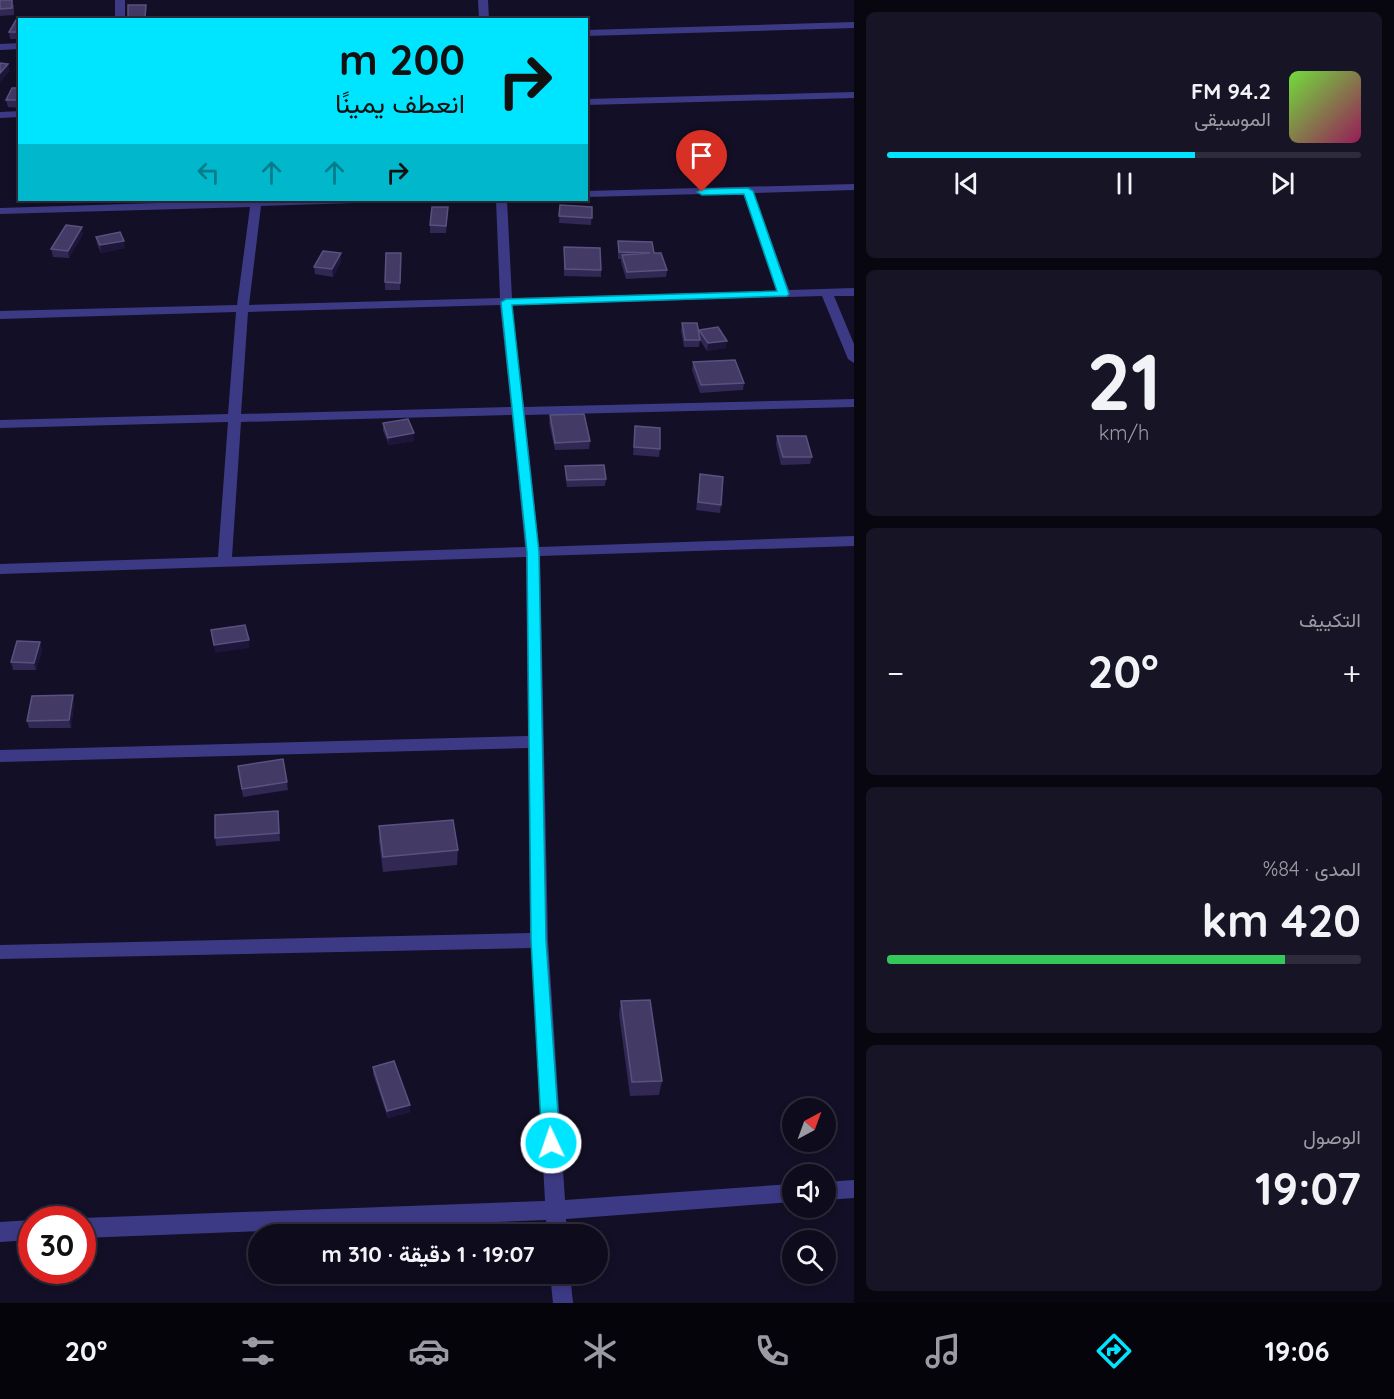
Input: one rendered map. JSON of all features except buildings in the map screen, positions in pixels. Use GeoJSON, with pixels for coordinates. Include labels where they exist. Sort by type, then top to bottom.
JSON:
{"type":"FeatureCollection","features":[{"type":"Feature","properties":{"kind":"street"},"geometry":{"type":"LineString","coordinates":[[120,0],[120,18]]}},
{"type":"Feature","properties":{"kind":"street"},"geometry":{"type":"LineString","coordinates":[[483,0],[484,18]]}},
{"type":"Feature","properties":{"kind":"street"},"geometry":{"type":"LineString","coordinates":[[588,33],[854,25]]}},
{"type":"Feature","properties":{"kind":"street"},"geometry":{"type":"LineString","coordinates":[[0,46],[18,46]]}},
{"type":"Feature","properties":{"kind":"street"},"geometry":{"type":"LineString","coordinates":[[588,102],[854,95]]}},
{"type":"Feature","properties":{"kind":"street"},"geometry":{"type":"LineString","coordinates":[[0,115],[18,114]]}},
{"type":"Feature","properties":{"kind":"street"},"geometry":{"type":"LineString","coordinates":[[588,194],[854,187]]}},
{"type":"Feature","properties":{"kind":"street"},"geometry":{"type":"LineString","coordinates":[[748,191],[783,294]]}},
{"type":"Feature","properties":{"kind":"street"},"geometry":{"type":"LineString","coordinates":[[0,211],[256,201],[242,309],[225,561]]}},
{"type":"Feature","properties":{"kind":"street"},"geometry":{"type":"LineString","coordinates":[[501,201],[506,302],[533,552],[538,940],[556,1224]]}},
{"type":"Feature","properties":{"kind":"street"},"geometry":{"type":"LineString","coordinates":[[0,315],[854,292]]}},
{"type":"Feature","properties":{"kind":"street"},"geometry":{"type":"LineString","coordinates":[[827,293],[854,359]]}},
{"type":"Feature","properties":{"kind":"street"},"geometry":{"type":"LineString","coordinates":[[0,424],[854,404]]}},
{"type":"Feature","properties":{"kind":"street"},"geometry":{"type":"LineString","coordinates":[[0,569],[854,541]]}},
{"type":"Feature","properties":{"kind":"street"},"geometry":{"type":"LineString","coordinates":[[0,756],[536,741]]}},
{"type":"Feature","properties":{"kind":"street"},"geometry":{"type":"LineString","coordinates":[[0,952],[538,940]]}},
{"type":"Feature","properties":{"kind":"street"},"geometry":{"type":"LineString","coordinates":[[836,1190],[854,1189]]}},
{"type":"Feature","properties":{"kind":"street"},"geometry":{"type":"LineString","coordinates":[[96,1227],[555,1210],[782,1194]]}},
{"type":"Feature","properties":{"kind":"street"},"geometry":{"type":"LineString","coordinates":[[0,1232],[18,1231]]}},
{"type":"Feature","properties":{"kind":"street"},"geometry":{"type":"LineString","coordinates":[[561,1284],[562,1303]]}},
{"type":"Feature","properties":{"kind":"route"},"geometry":{"type":"LineString","coordinates":[[551,1143],[538,940],[533,552],[506,302],[783,294],[748,191],[702,192]]}}]}
